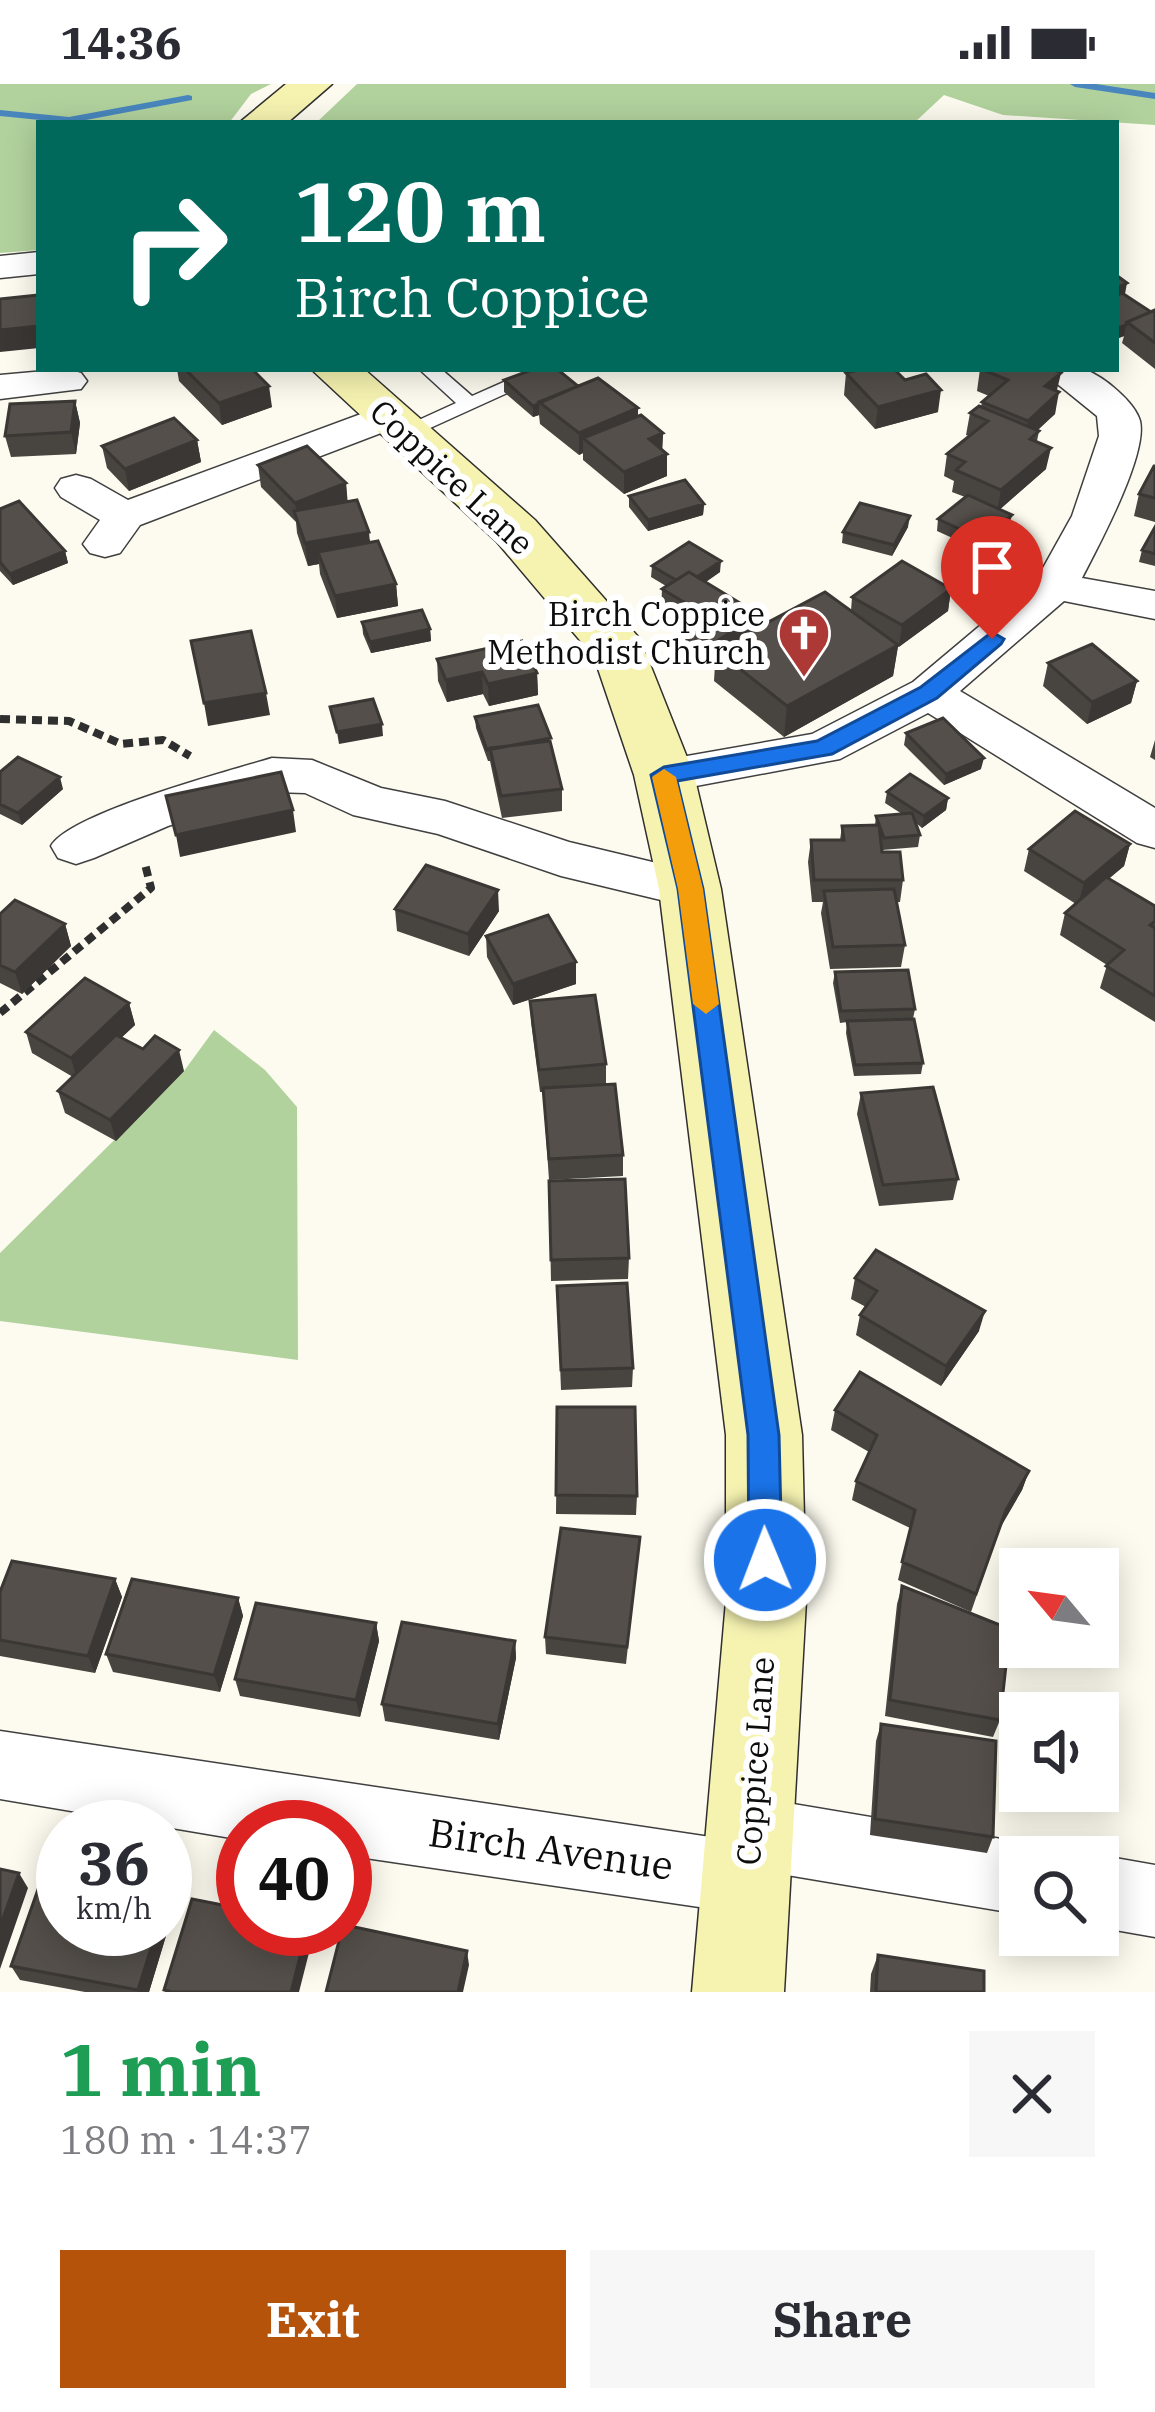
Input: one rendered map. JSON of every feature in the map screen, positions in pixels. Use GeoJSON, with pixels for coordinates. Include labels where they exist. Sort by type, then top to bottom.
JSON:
{"type":"FeatureCollection","features":[{"type":"Feature","properties":{"kind":"street"},"geometry":{"type":"LineString","coordinates":[[264,120],[312,84]]}},
{"type":"Feature","properties":{"kind":"street"},"geometry":{"type":"LineString","coordinates":[[0,267],[36,263]]}},
{"type":"Feature","properties":{"kind":"street","name":"Coppice Lane"},"geometry":{"type":"LineString","coordinates":[[338,372],[516,531],[620,652],[664,775],[691,889],[764,1435],[766,1601],[738,1992]]}},
{"type":"Feature","properties":{"kind":"street"},"geometry":{"type":"LineString","coordinates":[[664,775],[823,748],[929,693],[1056,585],[1108,476],[1120,436],[1137,418],[1064,372]]}},
{"type":"Feature","properties":{"kind":"street"},"geometry":{"type":"LineString","coordinates":[[0,387],[67,381]]}},
{"type":"Feature","properties":{"kind":"street"},"geometry":{"type":"LineString","coordinates":[[76,488],[115,530],[397,425]]}},
{"type":"Feature","properties":{"kind":"street"},"geometry":{"type":"LineString","coordinates":[[1056,585],[1102,598],[1155,605]]}},
{"type":"Feature","properties":{"kind":"street"},"geometry":{"type":"LineString","coordinates":[[929,693],[1155,831]]}},
{"type":"Feature","properties":{"kind":"street"},"geometry":{"type":"LineString","coordinates":[[76,847],[237,785],[272,776],[312,777],[370,803],[445,818],[561,858],[691,889]]}},
{"type":"Feature","properties":{"kind":"street","name":"Birch Avenue"},"geometry":{"type":"LineString","coordinates":[[0,1765],[140,1790],[749,1855],[999,1876]]}},
{"type":"Feature","properties":{"kind":"street"},"geometry":{"type":"LineString","coordinates":[[1119,1895],[1155,1901]]}},
{"type":"Feature","properties":{"kind":"lane"},"geometry":{"type":"LineString","coordinates":[[432,372],[469,404]]}},
{"type":"Feature","properties":{"kind":"lane"},"geometry":{"type":"LineString","coordinates":[[397,425],[469,404],[543,372]]}},
{"type":"Feature","properties":{"kind":"path"},"geometry":{"type":"LineString","coordinates":[[0,719],[69,721],[121,743],[163,740],[237,785]]}},
{"type":"Feature","properties":{"kind":"path"},"geometry":{"type":"LineString","coordinates":[[0,1013],[151,888],[134,822]]}},
{"type":"Feature","properties":{"kind":"green space"},"geometry":{"type":"Polygon","coordinates":[[[0,84],[271,84],[251,94],[231,120],[36,120],[36,250],[0,253],[0,84]]]}},
{"type":"Feature","properties":{"kind":"green space"},"geometry":{"type":"Polygon","coordinates":[[[357,84],[1155,84],[1155,125],[1003,115],[944,95],[917,120],[319,120],[357,84]]]}},
{"type":"Feature","properties":{"kind":"green space"},"geometry":{"type":"Polygon","coordinates":[[[214,1030],[265,1070],[297,1107],[298,1360],[0,1321],[0,1253],[184,1071],[214,1030]]]}},
{"type":"Feature","properties":{"kind":"building"},"geometry":{"type":"Polygon","coordinates":[[[1122,293],[1151,312],[1119,328],[1122,293]]]}},
{"type":"Feature","properties":{"kind":"building"},"geometry":{"type":"Polygon","coordinates":[[[36,295],[36,326],[0,330],[0,299],[36,295]]]}},
{"type":"Feature","properties":{"kind":"building"},"geometry":{"type":"Polygon","coordinates":[[[1155,310],[1155,343],[1127,322],[1155,310]]]}},
{"type":"Feature","properties":{"kind":"building"},"geometry":{"type":"Polygon","coordinates":[[[188,372],[255,372],[269,386],[219,403],[188,372]]]}},
{"type":"Feature","properties":{"kind":"building"},"geometry":{"type":"Polygon","coordinates":[[[526,372],[561,372],[578,386],[533,406],[504,380],[526,372]]]}},
{"type":"Feature","properties":{"kind":"building"},"geometry":{"type":"Polygon","coordinates":[[[897,372],[905,380],[926,374],[941,390],[878,407],[846,373],[897,372]]]}},
{"type":"Feature","properties":{"kind":"building"},"geometry":{"type":"Polygon","coordinates":[[[988,372],[1061,373],[1045,386],[1059,392],[1028,421],[982,402],[1008,380],[988,372]]]}},
{"type":"Feature","properties":{"kind":"building"},"geometry":{"type":"Polygon","coordinates":[[[598,378],[638,408],[579,433],[539,402],[598,378]]]}},
{"type":"Feature","properties":{"kind":"building"},"geometry":{"type":"Polygon","coordinates":[[[75,401],[71,432],[5,436],[10,404],[75,401]]]}},
{"type":"Feature","properties":{"kind":"building"},"geometry":{"type":"Polygon","coordinates":[[[979,406],[1039,431],[1030,439],[1051,448],[1001,490],[956,470],[965,462],[947,454],[988,421],[970,413],[979,406]]]}},
{"type":"Feature","properties":{"kind":"building"},"geometry":{"type":"Polygon","coordinates":[[[641,415],[663,433],[649,439],[667,454],[624,472],[583,438],[641,415]]]}},
{"type":"Feature","properties":{"kind":"building"},"geometry":{"type":"Polygon","coordinates":[[[174,418],[197,440],[125,469],[102,446],[174,418]]]}},
{"type":"Feature","properties":{"kind":"building"},"geometry":{"type":"Polygon","coordinates":[[[307,446],[346,483],[295,503],[258,465],[307,446]]]}},
{"type":"Feature","properties":{"kind":"building"},"geometry":{"type":"Polygon","coordinates":[[[1155,466],[1155,498],[1139,494],[1155,466]]]}},
{"type":"Feature","properties":{"kind":"building"},"geometry":{"type":"Polygon","coordinates":[[[685,480],[704,504],[648,520],[629,496],[685,480]]]}},
{"type":"Feature","properties":{"kind":"building"},"geometry":{"type":"Polygon","coordinates":[[[968,495],[1012,515],[983,540],[938,519],[968,495]]]}},
{"type":"Feature","properties":{"kind":"building"},"geometry":{"type":"Polygon","coordinates":[[[357,500],[369,532],[305,543],[294,511],[357,500]]]}},
{"type":"Feature","properties":{"kind":"building"},"geometry":{"type":"Polygon","coordinates":[[[19,501],[65,551],[10,574],[0,562],[0,509],[19,501]]]}},
{"type":"Feature","properties":{"kind":"building"},"geometry":{"type":"Polygon","coordinates":[[[860,503],[910,516],[894,545],[843,532],[860,503]]]}},
{"type":"Feature","properties":{"kind":"building"},"geometry":{"type":"Polygon","coordinates":[[[1155,527],[1155,554],[1142,550],[1155,527]]]}},
{"type":"Feature","properties":{"kind":"building"},"geometry":{"type":"Polygon","coordinates":[[[378,541],[396,584],[335,596],[318,552],[378,541]]]}},
{"type":"Feature","properties":{"kind":"building"},"geometry":{"type":"Polygon","coordinates":[[[689,542],[721,561],[697,577],[689,572],[676,580],[652,566],[689,542]]]}},
{"type":"Feature","properties":{"kind":"building"},"geometry":{"type":"Polygon","coordinates":[[[902,561],[951,589],[902,625],[852,597],[902,561]]]}},
{"type":"Feature","properties":{"kind":"building"},"geometry":{"type":"Polygon","coordinates":[[[689,572],[758,614],[714,643],[686,626],[704,614],[662,589],[689,572]]]}},
{"type":"Feature","properties":{"kind":"building"},"geometry":{"type":"Polygon","coordinates":[[[825,592],[898,645],[787,706],[716,650],[825,592]]]}},
{"type":"Feature","properties":{"kind":"building"},"geometry":{"type":"Polygon","coordinates":[[[422,610],[430,629],[370,642],[362,622],[422,610]]]}},
{"type":"Feature","properties":{"kind":"building"},"geometry":{"type":"Polygon","coordinates":[[[251,631],[266,693],[204,703],[191,641],[251,631]]]}},
{"type":"Feature","properties":{"kind":"building"},"geometry":{"type":"Polygon","coordinates":[[[522,641],[537,673],[488,684],[482,672],[446,680],[437,659],[522,641]]]}},
{"type":"Feature","properties":{"kind":"building"},"geometry":{"type":"Polygon","coordinates":[[[1092,644],[1137,681],[1092,702],[1048,663],[1092,644]]]}},
{"type":"Feature","properties":{"kind":"building"},"geometry":{"type":"Polygon","coordinates":[[[373,699],[382,724],[337,732],[330,707],[373,699]]]}},
{"type":"Feature","properties":{"kind":"building"},"geometry":{"type":"Polygon","coordinates":[[[538,705],[551,738],[487,750],[475,717],[538,705]]]}},
{"type":"Feature","properties":{"kind":"building"},"geometry":{"type":"Polygon","coordinates":[[[943,718],[984,758],[946,774],[906,733],[943,718]]]}},
{"type":"Feature","properties":{"kind":"building"},"geometry":{"type":"Polygon","coordinates":[[[550,741],[562,789],[501,796],[490,748],[550,741]]]}},
{"type":"Feature","properties":{"kind":"building"},"geometry":{"type":"Polygon","coordinates":[[[18,757],[60,777],[18,813],[0,804],[0,772],[18,757]]]}},
{"type":"Feature","properties":{"kind":"building"},"geometry":{"type":"Polygon","coordinates":[[[281,772],[293,810],[176,835],[166,796],[281,772]]]}},
{"type":"Feature","properties":{"kind":"building"},"geometry":{"type":"Polygon","coordinates":[[[910,774],[948,798],[924,816],[887,792],[910,774]]]}},
{"type":"Feature","properties":{"kind":"building"},"geometry":{"type":"Polygon","coordinates":[[[1075,811],[1130,844],[1084,883],[1029,849],[1075,811]]]}},
{"type":"Feature","properties":{"kind":"building"},"geometry":{"type":"Polygon","coordinates":[[[912,813],[920,835],[884,838],[876,816],[912,813]]]}},
{"type":"Feature","properties":{"kind":"building"},"geometry":{"type":"Polygon","coordinates":[[[879,825],[882,852],[900,852],[903,880],[814,880],[811,840],[844,840],[842,826],[879,825]]]}},
{"type":"Feature","properties":{"kind":"building"},"geometry":{"type":"Polygon","coordinates":[[[426,865],[498,890],[468,934],[395,909],[426,865]]]}},
{"type":"Feature","properties":{"kind":"building"},"geometry":{"type":"Polygon","coordinates":[[[1106,877],[1155,906],[1155,921],[1150,925],[1155,928],[1155,996],[1106,966],[1124,950],[1065,913],[1106,877]]]}},
{"type":"Feature","properties":{"kind":"building"},"geometry":{"type":"Polygon","coordinates":[[[894,889],[905,945],[833,947],[824,891],[894,889]]]}},
{"type":"Feature","properties":{"kind":"building"},"geometry":{"type":"Polygon","coordinates":[[[15,900],[65,924],[15,972],[0,965],[0,914],[15,900]]]}},
{"type":"Feature","properties":{"kind":"building"},"geometry":{"type":"Polygon","coordinates":[[[548,915],[576,962],[513,984],[486,936],[548,915]]]}},
{"type":"Feature","properties":{"kind":"building"},"geometry":{"type":"Polygon","coordinates":[[[908,970],[915,1009],[841,1011],[835,972],[908,970]]]}},
{"type":"Feature","properties":{"kind":"building"},"geometry":{"type":"Polygon","coordinates":[[[85,978],[129,1003],[71,1058],[26,1032],[85,978]]]}},
{"type":"Feature","properties":{"kind":"building"},"geometry":{"type":"Polygon","coordinates":[[[595,995],[606,1064],[539,1070],[530,1001],[595,995]]]}},
{"type":"Feature","properties":{"kind":"building"},"geometry":{"type":"Polygon","coordinates":[[[914,1019],[923,1063],[855,1065],[847,1021],[914,1019]]]}},
{"type":"Feature","properties":{"kind":"building"},"geometry":{"type":"Polygon","coordinates":[[[116,1035],[143,1049],[155,1036],[179,1050],[110,1120],[58,1091],[116,1035]]]}},
{"type":"Feature","properties":{"kind":"building"},"geometry":{"type":"Polygon","coordinates":[[[615,1084],[623,1155],[549,1159],[543,1088],[615,1084]]]}},
{"type":"Feature","properties":{"kind":"building"},"geometry":{"type":"Polygon","coordinates":[[[933,1087],[958,1179],[883,1185],[861,1093],[933,1087]]]}},
{"type":"Feature","properties":{"kind":"building"},"geometry":{"type":"Polygon","coordinates":[[[625,1179],[629,1258],[551,1260],[549,1181],[625,1179]]]}},
{"type":"Feature","properties":{"kind":"building"},"geometry":{"type":"Polygon","coordinates":[[[876,1250],[985,1311],[946,1366],[860,1315],[877,1291],[855,1278],[876,1250]]]}},
{"type":"Feature","properties":{"kind":"building"},"geometry":{"type":"Polygon","coordinates":[[[627,1283],[633,1368],[561,1370],[557,1286],[627,1283]]]}},
{"type":"Feature","properties":{"kind":"building"},"geometry":{"type":"Polygon","coordinates":[[[860,1372],[1029,1471],[1006,1510],[976,1594],[902,1562],[915,1510],[856,1481],[877,1435],[835,1410],[860,1372]]]}},
{"type":"Feature","properties":{"kind":"building"},"geometry":{"type":"Polygon","coordinates":[[[557,1407],[635,1407],[637,1496],[556,1495],[557,1407]]]}},
{"type":"Feature","properties":{"kind":"building"},"geometry":{"type":"Polygon","coordinates":[[[561,1528],[640,1537],[627,1647],[545,1637],[561,1528]]]}},
{"type":"Feature","properties":{"kind":"building"},"geometry":{"type":"Polygon","coordinates":[[[12,1561],[115,1579],[88,1656],[0,1640],[0,1592],[12,1561]]]}},
{"type":"Feature","properties":{"kind":"building"},"geometry":{"type":"Polygon","coordinates":[[[132,1579],[238,1598],[214,1675],[106,1654],[132,1579]]]}},
{"type":"Feature","properties":{"kind":"building"},"geometry":{"type":"Polygon","coordinates":[[[902,1586],[999,1625],[999,1668],[1006,1668],[999,1720],[890,1700],[902,1586]]]}},
{"type":"Feature","properties":{"kind":"building"},"geometry":{"type":"Polygon","coordinates":[[[256,1603],[376,1623],[356,1700],[235,1679],[256,1603]]]}},
{"type":"Feature","properties":{"kind":"building"},"geometry":{"type":"Polygon","coordinates":[[[402,1622],[515,1641],[498,1724],[382,1704],[402,1622]]]}},
{"type":"Feature","properties":{"kind":"building"},"geometry":{"type":"Polygon","coordinates":[[[881,1724],[996,1741],[993,1837],[875,1819],[881,1724]]]}},
{"type":"Feature","properties":{"kind":"building"},"geometry":{"type":"Polygon","coordinates":[[[0,1869],[19,1873],[0,1927],[0,1869]]]}},
{"type":"Feature","properties":{"kind":"building"},"geometry":{"type":"Polygon","coordinates":[[[36,1895],[36,1956],[149,1956],[138,1990],[11,1966],[36,1895]]]}},
{"type":"Feature","properties":{"kind":"building"},"geometry":{"type":"Polygon","coordinates":[[[192,1899],[216,1904],[216,1956],[300,1956],[291,1992],[164,1990],[174,1956],[192,1956],[192,1899]]]}},
{"type":"Feature","properties":{"kind":"building"},"geometry":{"type":"Polygon","coordinates":[[[372,1931],[467,1951],[458,1992],[326,1992],[335,1956],[372,1956],[372,1931]]]}},
{"type":"Feature","properties":{"kind":"building"},"geometry":{"type":"Polygon","coordinates":[[[878,1955],[984,1971],[984,1992],[876,1992],[878,1955]]]}},
{"type":"Feature","properties":{"kind":"waterway"},"geometry":{"type":"LineString","coordinates":[[1075,84],[1155,96]]}},
{"type":"Feature","properties":{"kind":"waterway"},"geometry":{"type":"LineString","coordinates":[[0,113],[69,120],[188,98]]}},
{"type":"Feature","properties":{"kind":"slow traffic"},"geometry":{"type":"LineString","coordinates":[[664,777],[691,889],[706,1004]]}},
{"type":"Feature","properties":{"kind":"place","name":"Birch Coppice Methodist Church"},"geometry":{"type":"Point","coordinates":[804,679]}},
{"type":"Feature","properties":{"kind":"route"},"geometry":{"type":"LineString","coordinates":[[765,1560],[764,1435],[691,889],[664,775],[823,748],[929,693],[992,639]]}}]}
